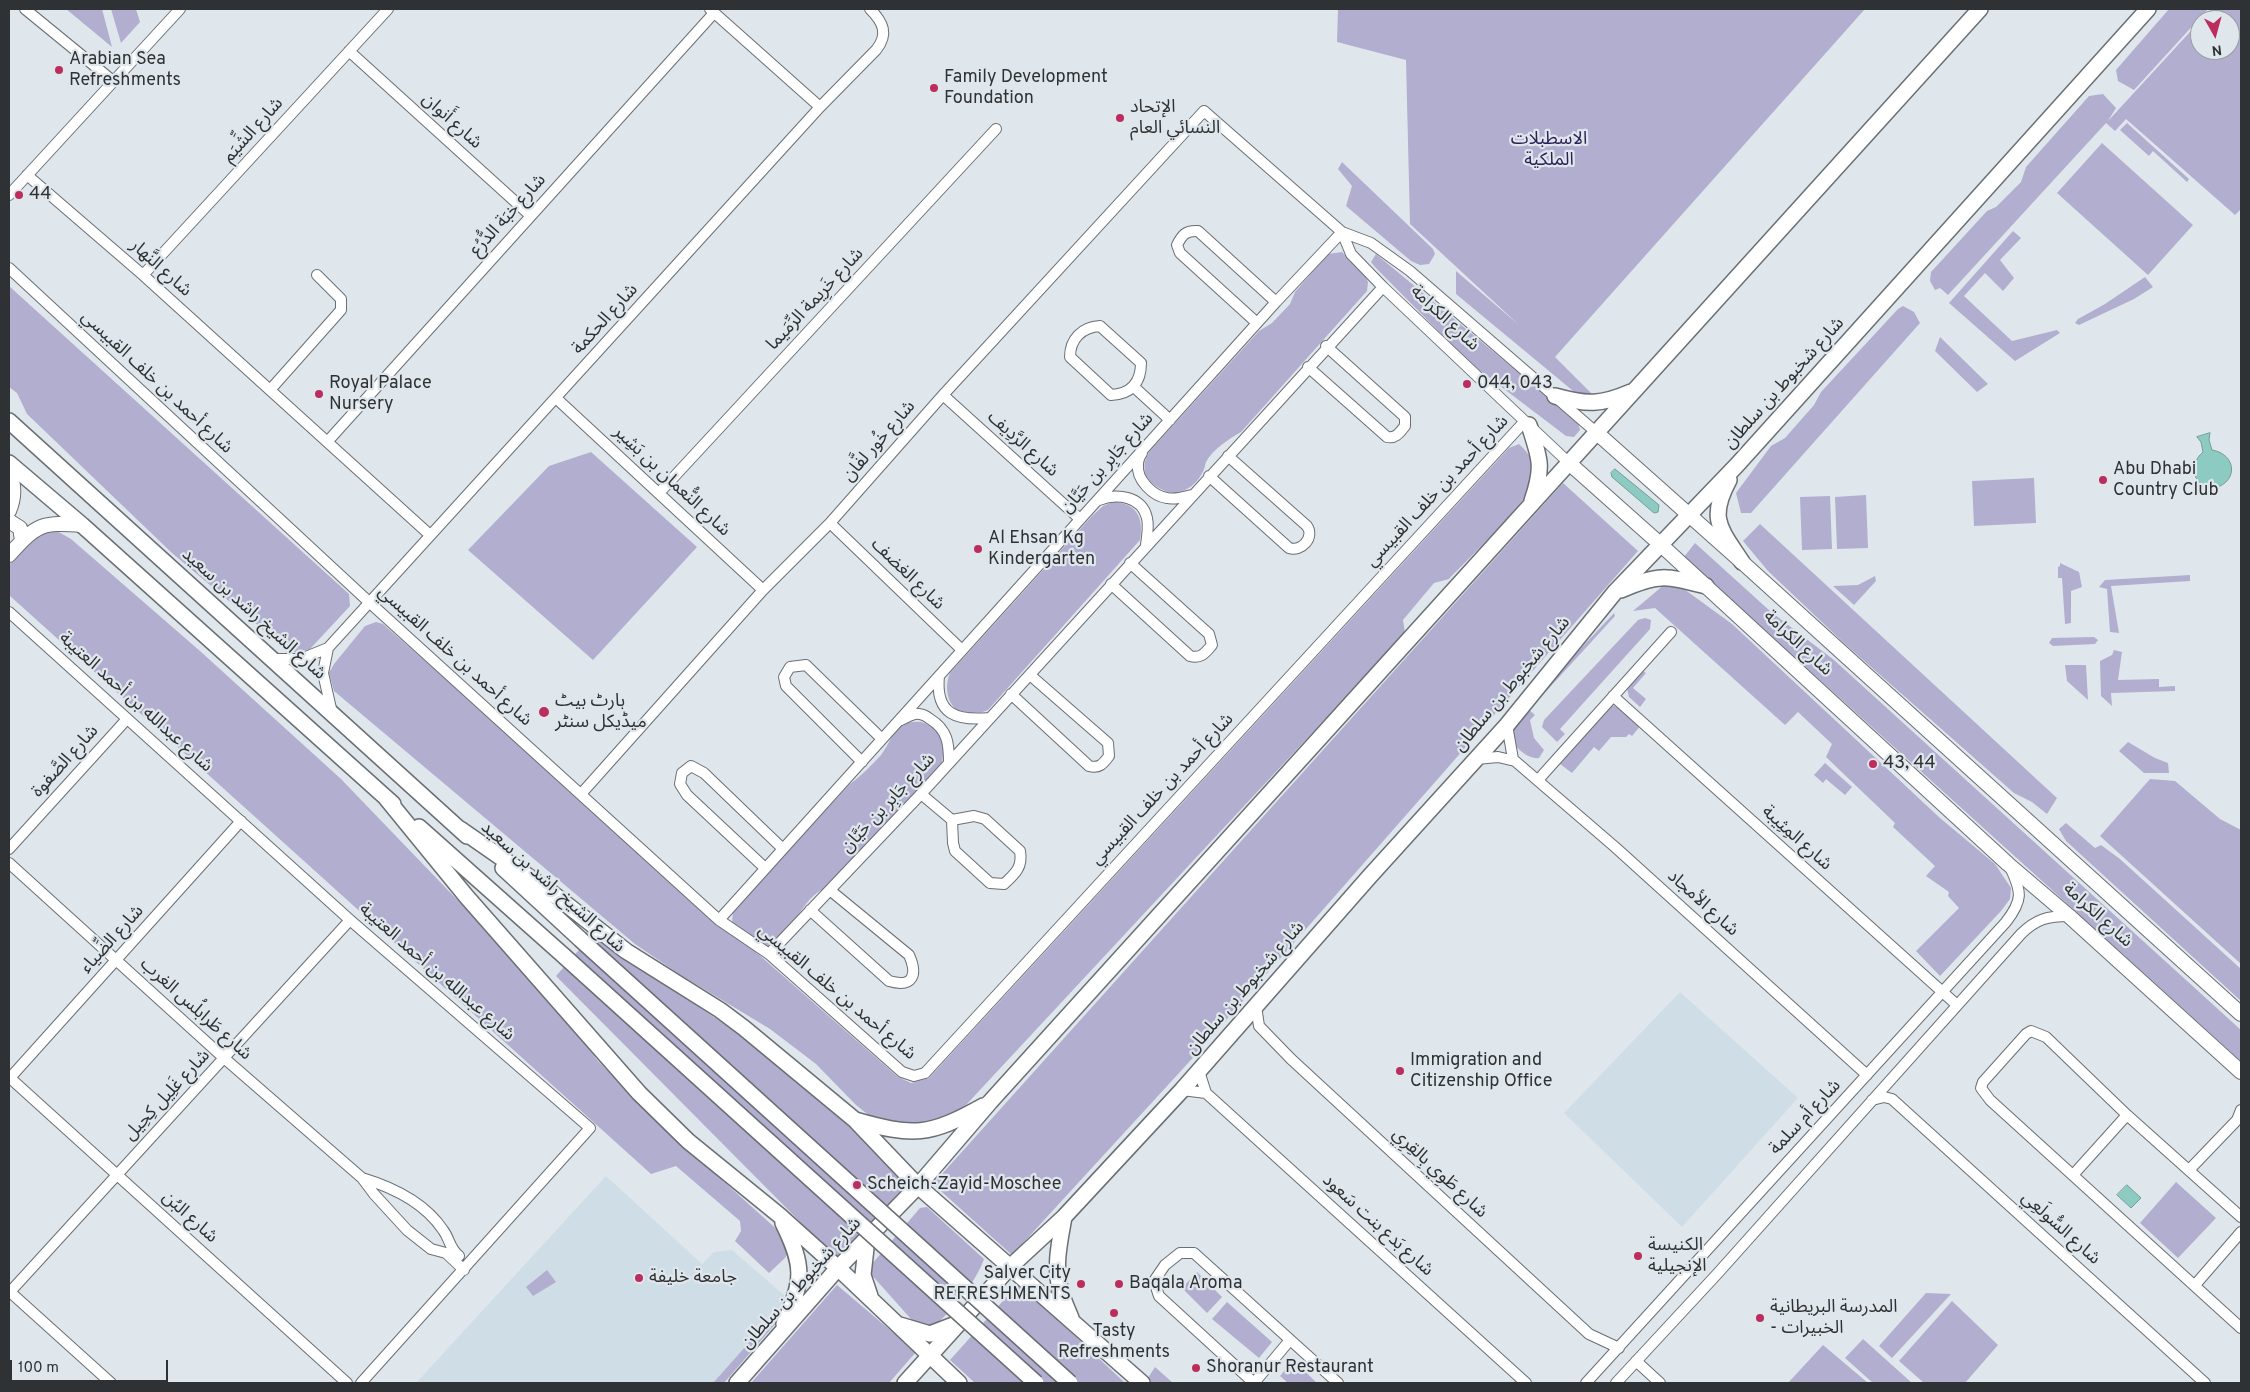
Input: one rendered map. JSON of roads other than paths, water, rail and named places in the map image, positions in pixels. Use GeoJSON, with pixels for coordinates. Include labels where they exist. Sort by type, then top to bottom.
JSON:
{"type":"FeatureCollection","features":[{"type":"Feature","properties":{"kind":"main road","name":"شارع شخبوط بن سلطان"},"geometry":{"type":"LineString","coordinates":[[737,1383],[838,1268],[918,1186],[990,1102],[1980,9]]}},
{"type":"Feature","properties":{"kind":"main road","name":"شارع شخبوط بن سلطان"},"geometry":{"type":"LineString","coordinates":[[905,1383],[1010,1267],[1064,1217],[1182,1090],[1370,876],[1507,724],[1615,592],[1737,464],[2148,9]]}},
{"type":"Feature","properties":{"kind":"main road"},"geometry":{"type":"LineString","coordinates":[[1555,396],[1581,403],[1597,404],[1607,402],[1635,390]]}},
{"type":"Feature","properties":{"kind":"main road","name":"شارع الشيخ راشد بن سعيد"},"geometry":{"type":"LineString","coordinates":[[9,421],[1070,1383]]}},
{"type":"Feature","properties":{"kind":"main road"},"geometry":{"type":"LineString","coordinates":[[1527,423],[1541,466],[1531,506]]}},
{"type":"Feature","properties":{"kind":"main road","name":"شارع الكرامة"},"geometry":{"type":"LineString","coordinates":[[1597,433],[2241,1014]]}},
{"type":"Feature","properties":{"kind":"main road"},"geometry":{"type":"LineString","coordinates":[[9,463],[82,525],[564,956],[1036,1383]]}},
{"type":"Feature","properties":{"kind":"main road","name":"شارع الكرامة"},"geometry":{"type":"LineString","coordinates":[[1569,463],[1706,586],[2008,864],[2069,916],[2241,1072]]}},
{"type":"Feature","properties":{"kind":"main road"},"geometry":{"type":"LineString","coordinates":[[1737,464],[1719,500],[1717,515],[1720,529],[1742,562]]}},
{"type":"Feature","properties":{"kind":"main road"},"geometry":{"type":"LineString","coordinates":[[9,471],[14,483],[14,497],[9,511]]}},
{"type":"Feature","properties":{"kind":"main road"},"geometry":{"type":"LineString","coordinates":[[9,521],[20,528],[22,540]]}},
{"type":"Feature","properties":{"kind":"main road"},"geometry":{"type":"LineString","coordinates":[[9,555],[22,540],[45,525],[82,525]]}},
{"type":"Feature","properties":{"kind":"main road"},"geometry":{"type":"LineString","coordinates":[[1615,592],[1646,579],[1662,576],[1706,586]]}},
{"type":"Feature","properties":{"kind":"main road"},"geometry":{"type":"LineString","coordinates":[[386,798],[466,896],[639,1093],[688,1141],[779,1215],[838,1268],[959,1383]]}},
{"type":"Feature","properties":{"kind":"main road"},"geometry":{"type":"LineString","coordinates":[[460,829],[552,893],[626,951],[720,1010],[855,1120],[918,1186],[1142,1383]]}},
{"type":"Feature","properties":{"kind":"main road"},"geometry":{"type":"LineString","coordinates":[[855,1120],[885,1129],[918,1132],[954,1121],[990,1102]]}},
{"type":"Feature","properties":{"kind":"main road"},"geometry":{"type":"LineString","coordinates":[[894,1211],[922,1201],[933,1203],[943,1208]]}},
{"type":"Feature","properties":{"kind":"main road"},"geometry":{"type":"LineString","coordinates":[[777,1338],[794,1301],[800,1271],[796,1249],[779,1215]]}},
{"type":"Feature","properties":{"kind":"main road"},"geometry":{"type":"LineString","coordinates":[[1064,1217],[1059,1244],[1058,1276],[1060,1289],[1073,1322]]}},
{"type":"Feature","properties":{"kind":"main road"},"geometry":{"type":"LineString","coordinates":[[867,1239],[862,1275],[873,1302]]}},
{"type":"Feature","properties":{"kind":"main road"},"geometry":{"type":"LineString","coordinates":[[983,1244],[990,1254],[993,1263],[984,1296]]}},
{"type":"Feature","properties":{"kind":"main road"},"geometry":{"type":"LineString","coordinates":[[896,1324],[930,1334],[961,1322]]}},
{"type":"Feature","properties":{"kind":"street"},"geometry":{"type":"LineString","coordinates":[[25,9],[113,81]]}},
{"type":"Feature","properties":{"kind":"street"},"geometry":{"type":"LineString","coordinates":[[9,195],[180,9]]}},
{"type":"Feature","properties":{"kind":"street","name":"شارع الشِّيَم"},"geometry":{"type":"LineString","coordinates":[[143,276],[388,9]]}},
{"type":"Feature","properties":{"kind":"street","name":"شارع الحكمة"},"geometry":{"type":"LineString","coordinates":[[273,659],[301,659],[328,648],[557,399],[881,43],[884,31],[882,23],[870,9]]}},
{"type":"Feature","properties":{"kind":"street"},"geometry":{"type":"LineString","coordinates":[[711,11],[820,108]]}},
{"type":"Feature","properties":{"kind":"street","name":"شارع خبَة الدُّرُع"},"geometry":{"type":"LineString","coordinates":[[328,441],[531,216],[711,11]]}},
{"type":"Feature","properties":{"kind":"street","name":"شارع أَنوان"},"geometry":{"type":"LineString","coordinates":[[348,52],[531,216]]}},
{"type":"Feature","properties":{"kind":"street","name":"شارع الكرامة"},"geometry":{"type":"LineString","coordinates":[[1204,111],[1342,232],[1371,243],[1410,271],[1597,433]]}},
{"type":"Feature","properties":{"kind":"street","name":"شارع خُور لفَّان"},"geometry":{"type":"LineString","coordinates":[[581,794],[762,590],[830,523],[943,395],[1204,111]]}},
{"type":"Feature","properties":{"kind":"street","name":"شارع خَرِيمة الرِّمَيما"},"geometry":{"type":"LineString","coordinates":[[659,493],[996,129]]}},
{"type":"Feature","properties":{"kind":"street","name":"شارع النَّهار"},"geometry":{"type":"LineString","coordinates":[[28,175],[328,441],[430,535]]}},
{"type":"Feature","properties":{"kind":"street"},"geometry":{"type":"LineString","coordinates":[[1257,323],[1180,253],[1177,245],[1181,236],[1189,230],[1198,231],[1276,302]]}},
{"type":"Feature","properties":{"kind":"street","name":"شارع الكرامة"},"geometry":{"type":"LineString","coordinates":[[1342,232],[1351,254],[1382,287],[1569,463]]}},
{"type":"Feature","properties":{"kind":"street","name":"شارع جَابِر بن حَيَّان"},"geometry":{"type":"LineString","coordinates":[[719,920],[1276,302],[1342,232]]}},
{"type":"Feature","properties":{"kind":"street","name":"شارع أحمد بن خلف القبيسي"},"geometry":{"type":"LineString","coordinates":[[9,268],[369,602],[719,920],[769,954],[902,1072],[914,1076],[925,1073],[1527,423]]}},
{"type":"Feature","properties":{"kind":"street"},"geometry":{"type":"LineString","coordinates":[[270,390],[340,310],[341,299],[316,275]]}},
{"type":"Feature","properties":{"kind":"street","name":"شارع جَابِر بن حَيَّان"},"geometry":{"type":"LineString","coordinates":[[769,954],[810,910],[831,891],[949,764],[1326,346],[1382,287]]}},
{"type":"Feature","properties":{"kind":"street"},"geometry":{"type":"LineString","coordinates":[[1100,326],[1141,363],[1141,375],[1134,387],[1123,394],[1111,395],[1070,358],[1070,347],[1078,335],[1090,327],[1100,326]]}},
{"type":"Feature","properties":{"kind":"street"},"geometry":{"type":"LineString","coordinates":[[1308,367],[1387,437],[1396,436],[1405,426],[1405,417],[1326,346]]}},
{"type":"Feature","properties":{"kind":"street"},"geometry":{"type":"LineString","coordinates":[[1134,387],[1170,420]]}},
{"type":"Feature","properties":{"kind":"street","name":"شارع الرَّدِيف"},"geometry":{"type":"LineString","coordinates":[[943,395],[1080,519]]}},
{"type":"Feature","properties":{"kind":"street","name":"شارع النُّعمان بن بَشِير"},"geometry":{"type":"LineString","coordinates":[[557,399],[762,590]]}},
{"type":"Feature","properties":{"kind":"street"},"geometry":{"type":"LineString","coordinates":[[1143,449],[1138,464],[1142,482],[1160,497],[1192,495]]}},
{"type":"Feature","properties":{"kind":"street"},"geometry":{"type":"LineString","coordinates":[[1209,476],[1289,548],[1295,550],[1310,537],[1310,530],[1307,526],[1228,456]]}},
{"type":"Feature","properties":{"kind":"street"},"geometry":{"type":"LineString","coordinates":[[1097,501],[1111,495],[1124,497],[1142,508],[1147,517],[1146,546]]}},
{"type":"Feature","properties":{"kind":"street","name":"شارع الغضف"},"geometry":{"type":"LineString","coordinates":[[830,523],[962,650]]}},
{"type":"Feature","properties":{"kind":"street"},"geometry":{"type":"LineString","coordinates":[[1111,584],[1190,656],[1196,658],[1212,645],[1209,634],[1130,563]]}},
{"type":"Feature","properties":{"kind":"street","name":"شارع عبدالله بن أحمد العتيبة"},"geometry":{"type":"LineString","coordinates":[[9,612],[350,920],[590,1128],[361,1383]]}},
{"type":"Feature","properties":{"kind":"street"},"geometry":{"type":"LineString","coordinates":[[1538,780],[1671,632]]}},
{"type":"Feature","properties":{"kind":"street"},"geometry":{"type":"LineString","coordinates":[[328,648],[323,673],[332,713]]}},
{"type":"Feature","properties":{"kind":"street"},"geometry":{"type":"LineString","coordinates":[[862,762],[786,686],[784,677],[790,667],[806,665],[882,739]]}},
{"type":"Feature","properties":{"kind":"street"},"geometry":{"type":"LineString","coordinates":[[1011,694],[1089,766],[1095,768],[1102,765],[1109,756],[1108,743],[1030,675]]}},
{"type":"Feature","properties":{"kind":"street"},"geometry":{"type":"LineString","coordinates":[[939,676],[940,702],[948,710],[959,717],[970,720],[990,718]]}},
{"type":"Feature","properties":{"kind":"street","name":"شارع المِثِيبة"},"geometry":{"type":"LineString","coordinates":[[1613,696],[1957,1005]]}},
{"type":"Feature","properties":{"kind":"street"},"geometry":{"type":"LineString","coordinates":[[897,722],[918,714],[927,716],[939,724],[949,743],[949,764]]}},
{"type":"Feature","properties":{"kind":"street","name":"شارع الصَّفوة"},"geometry":{"type":"LineString","coordinates":[[9,849],[127,719]]}},
{"type":"Feature","properties":{"kind":"street"},"geometry":{"type":"LineString","coordinates":[[1476,759],[1498,757],[1513,759],[1507,724]]}},
{"type":"Feature","properties":{"kind":"street","name":"شارع الأمجاد"},"geometry":{"type":"LineString","coordinates":[[1513,759],[1615,847],[1867,1075]]}},
{"type":"Feature","properties":{"kind":"street"},"geometry":{"type":"LineString","coordinates":[[766,868],[687,795],[680,784],[682,773],[691,766],[704,773],[783,848]]}},
{"type":"Feature","properties":{"kind":"street"},"geometry":{"type":"LineString","coordinates":[[921,794],[952,820]]}},
{"type":"Feature","properties":{"kind":"street"},"geometry":{"type":"LineString","coordinates":[[974,816],[985,819],[1020,851],[1020,866],[1014,876],[1004,884],[990,883],[956,851],[952,843],[952,820],[974,816]]}},
{"type":"Feature","properties":{"kind":"street","name":"شارع الضِّياء"},"geometry":{"type":"LineString","coordinates":[[9,1078],[117,961],[241,821]]}},
{"type":"Feature","properties":{"kind":"street","name":"شارع طَرابلُس الغرب"},"geometry":{"type":"LineString","coordinates":[[9,863],[224,1058],[362,1178],[407,1230],[432,1249],[446,1253],[466,1267]]}},
{"type":"Feature","properties":{"kind":"street","name":"شارع أم سلمة"},"geometry":{"type":"LineString","coordinates":[[1586,1383],[2014,911],[2020,899],[2019,886],[2008,864]]}},
{"type":"Feature","properties":{"kind":"street"},"geometry":{"type":"LineString","coordinates":[[810,910],[890,981],[904,984],[910,980],[913,975],[913,965],[908,955],[831,891]]}},
{"type":"Feature","properties":{"kind":"street","name":"شارع أم سلمة"},"geometry":{"type":"LineString","coordinates":[[1616,1383],[1718,1273],[2030,925],[2038,919],[2053,916],[2069,916]]}},
{"type":"Feature","properties":{"kind":"street","name":"شارع غَلِيل كِحِيل"},"geometry":{"type":"LineString","coordinates":[[9,1292],[350,920]]}},
{"type":"Feature","properties":{"kind":"street","name":"شارع طَوِي بِالقِرِي"},"geometry":{"type":"LineString","coordinates":[[1256,1006],[1259,1026],[1291,1059],[1589,1334],[1619,1348]]}},
{"type":"Feature","properties":{"kind":"street"},"geometry":{"type":"LineString","coordinates":[[2241,1217],[2190,1169],[2127,1115],[2046,1036],[2031,1031],[2026,1034],[1983,1082],[1981,1088],[1990,1100],[2241,1328]]}},
{"type":"Feature","properties":{"kind":"street"},"geometry":{"type":"LineString","coordinates":[[1182,1090],[1206,1093],[1199,1071]]}},
{"type":"Feature","properties":{"kind":"street"},"geometry":{"type":"LineString","coordinates":[[1872,1100],[1880,1097],[1892,1099],[1892,1077]]}},
{"type":"Feature","properties":{"kind":"street","name":"شارع البُن"},"geometry":{"type":"LineString","coordinates":[[9,1078],[347,1383]]}},
{"type":"Feature","properties":{"kind":"street","name":"شارع بَدع بنت سَعود"},"geometry":{"type":"LineString","coordinates":[[1206,1093],[1526,1383]]}},
{"type":"Feature","properties":{"kind":"street","name":"شارع السُّولَعِي"},"geometry":{"type":"LineString","coordinates":[[1892,1099],[2205,1383]]}},
{"type":"Feature","properties":{"kind":"street"},"geometry":{"type":"LineString","coordinates":[[2073,1175],[2127,1115]]}},
{"type":"Feature","properties":{"kind":"street"},"geometry":{"type":"LineString","coordinates":[[2190,1169],[2240,1116]]}},
{"type":"Feature","properties":{"kind":"street","name":"شارع طَرابلُس الغرب"},"geometry":{"type":"LineString","coordinates":[[362,1178],[382,1184],[423,1209],[444,1231],[453,1251],[466,1267]]}},
{"type":"Feature","properties":{"kind":"street"},"geometry":{"type":"LineString","coordinates":[[2195,1285],[2241,1232]]}},
{"type":"Feature","properties":{"kind":"street"},"geometry":{"type":"LineString","coordinates":[[1290,1340],[1254,1383],[1159,1296],[1154,1282],[1165,1265],[1180,1253],[1194,1253],[1338,1383]]}},
{"type":"Feature","properties":{"kind":"street"},"geometry":{"type":"LineString","coordinates":[[9,1292],[111,1383]]}},
{"type":"Feature","properties":{"kind":"street"},"geometry":{"type":"LineString","coordinates":[[1636,1361],[1660,1383]]}},
{"type":"Feature","properties":{"kind":"place","name":"Arabian Sea Refreshments"},"geometry":{"type":"Point","coordinates":[59,70]}},
{"type":"Feature","properties":{"kind":"place","name":"Family Development Foundation"},"geometry":{"type":"Point","coordinates":[934,88]}},
{"type":"Feature","properties":{"kind":"place","name":"الإتحاد النسائي العام"},"geometry":{"type":"Point","coordinates":[1120,118]}},
{"type":"Feature","properties":{"kind":"place","name":"44"},"geometry":{"type":"Point","coordinates":[19,195]}},
{"type":"Feature","properties":{"kind":"place","name":"044, 043"},"geometry":{"type":"Point","coordinates":[1467,384]}},
{"type":"Feature","properties":{"kind":"place","name":"Royal Palace Nursery"},"geometry":{"type":"Point","coordinates":[319,394]}},
{"type":"Feature","properties":{"kind":"place","name":"Abu Dhabi Country Club"},"geometry":{"type":"Point","coordinates":[2103,480]}},
{"type":"Feature","properties":{"kind":"place","name":"Al Ehsan Kg Kindergarten"},"geometry":{"type":"Point","coordinates":[978,549]}},
{"type":"Feature","properties":{"kind":"place","name":"ہارٹ بیٹ میڈیکل سنٹر"},"geometry":{"type":"Point","coordinates":[544,712]}},
{"type":"Feature","properties":{"kind":"place","name":"43, 44"},"geometry":{"type":"Point","coordinates":[1873,764]}},
{"type":"Feature","properties":{"kind":"place","name":"Immigration and Citizenship Office"},"geometry":{"type":"Point","coordinates":[1400,1071]}},
{"type":"Feature","properties":{"kind":"place","name":"Scheich-Zayid-Moschee"},"geometry":{"type":"Point","coordinates":[857,1185]}},
{"type":"Feature","properties":{"kind":"place","name":"الكنيسة الإنجيلية"},"geometry":{"type":"Point","coordinates":[1638,1256]}},
{"type":"Feature","properties":{"kind":"place","name":"جامعة خليفة"},"geometry":{"type":"Point","coordinates":[639,1278]}},
{"type":"Feature","properties":{"kind":"place","name":"Salver City REFRESHMENTS"},"geometry":{"type":"Point","coordinates":[1081,1284]}},
{"type":"Feature","properties":{"kind":"place","name":"Baqala Aroma"},"geometry":{"type":"Point","coordinates":[1119,1284]}},
{"type":"Feature","properties":{"kind":"place","name":"Tasty Refreshments"},"geometry":{"type":"Point","coordinates":[1114,1313]}},
{"type":"Feature","properties":{"kind":"place","name":"المدرسة البريطانية - الخبيرات"},"geometry":{"type":"Point","coordinates":[1760,1318]}},
{"type":"Feature","properties":{"kind":"place","name":"Shoranur Restaurant"},"geometry":{"type":"Point","coordinates":[1196,1368]}},
{"type":"Feature","properties":{"kind":"park label","name":"الاسطبلات الملكية"},"geometry":{"type":"Point","coordinates":[1549,150]}}]}
